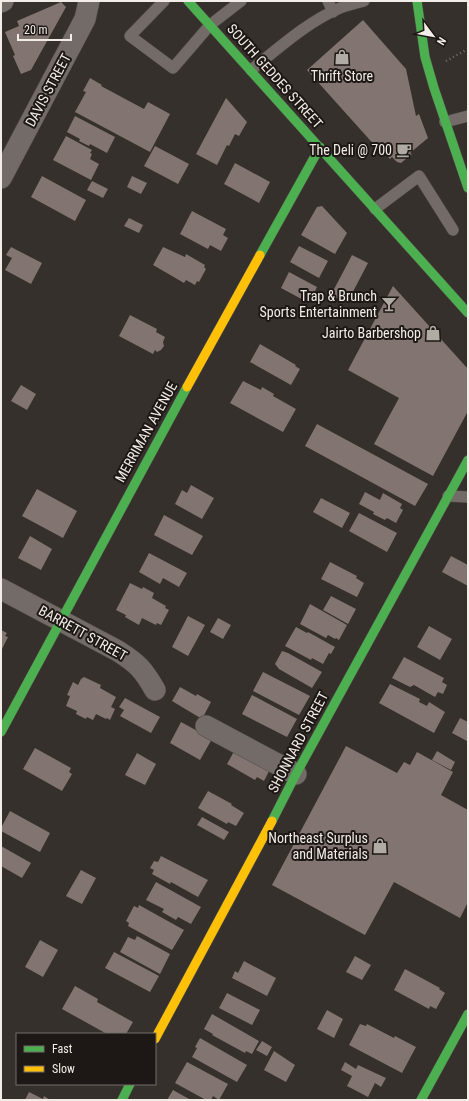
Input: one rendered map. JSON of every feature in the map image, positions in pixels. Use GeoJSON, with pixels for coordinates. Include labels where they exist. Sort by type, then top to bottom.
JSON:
{"type":"FeatureCollection","features":[{"type":"Feature","properties":{"kind":"street","name":"DAVIS STREET"},"geometry":{"type":"LineString","coordinates":[[1,178],[85,19],[89,1]]}},
{"type":"Feature","properties":{"kind":"street","name":"SOUTH GEDDES STREET"},"geometry":{"type":"LineString","coordinates":[[188,1],[376,209],[468,314]]}},
{"type":"Feature","properties":{"kind":"street"},"geometry":{"type":"LineString","coordinates":[[417,1],[425,57],[445,122],[468,188]]}},
{"type":"Feature","properties":{"kind":"street","name":"MERRIMAN AVENUE"},"geometry":{"type":"LineString","coordinates":[[1,732],[157,440],[320,147]]}},
{"type":"Feature","properties":{"kind":"street","name":"SHONNARD STREET"},"geometry":{"type":"LineString","coordinates":[[156,1037],[251,862],[296,774],[468,460]]}},
{"type":"Feature","properties":{"kind":"street","name":"BARRETT STREET"},"geometry":{"type":"LineString","coordinates":[[1,589],[118,651],[135,662],[145,672],[155,690]]}},
{"type":"Feature","properties":{"kind":"street"},"geometry":{"type":"LineString","coordinates":[[206,726],[296,774]]}},
{"type":"Feature","properties":{"kind":"street"},"geometry":{"type":"LineString","coordinates":[[422,1100],[468,1014]]}},
{"type":"Feature","properties":{"kind":"street"},"geometry":{"type":"LineString","coordinates":[[122,1100],[130,1085]]}},
{"type":"Feature","properties":{"kind":"lane"},"geometry":{"type":"LineString","coordinates":[[164,1],[130,36],[173,68],[210,25],[241,1]]}},
{"type":"Feature","properties":{"kind":"lane"},"geometry":{"type":"LineString","coordinates":[[328,1],[333,12]]}},
{"type":"Feature","properties":{"kind":"lane"},"geometry":{"type":"LineString","coordinates":[[251,70],[302,30],[341,8],[364,1]]}},
{"type":"Feature","properties":{"kind":"lane"},"geometry":{"type":"LineString","coordinates":[[445,122],[468,116]]}},
{"type":"Feature","properties":{"kind":"lane"},"geometry":{"type":"LineString","coordinates":[[376,209],[419,176],[453,230]]}},
{"type":"Feature","properties":{"kind":"lane"},"geometry":{"type":"LineString","coordinates":[[448,496],[468,497]]}},
{"type":"Feature","properties":{"kind":"path"},"geometry":{"type":"LineString","coordinates":[[445,62],[468,49]]}},
{"type":"Feature","properties":{"kind":"building"},"geometry":{"type":"Polygon","coordinates":[[[61,2],[66,7],[31,70],[21,74],[5,32],[19,26],[17,21],[61,2]]]}},
{"type":"Feature","properties":{"kind":"building"},"geometry":{"type":"Polygon","coordinates":[[[363,20],[406,69],[416,116],[419,114],[428,138],[410,153],[412,154],[401,163],[397,162],[392,157],[390,159],[379,147],[377,148],[307,70],[363,20]]]}},
{"type":"Feature","properties":{"kind":"building"},"geometry":{"type":"Polygon","coordinates":[[[90,78],[102,85],[101,86],[144,109],[148,102],[170,114],[150,152],[75,112],[86,92],[83,91],[90,78]]]}},
{"type":"Feature","properties":{"kind":"building"},"geometry":{"type":"Polygon","coordinates":[[[226,98],[247,122],[239,136],[235,134],[229,146],[227,145],[217,165],[196,154],[226,98]]]}},
{"type":"Feature","properties":{"kind":"building"},"geometry":{"type":"Polygon","coordinates":[[[75,116],[115,137],[107,153],[90,144],[89,146],[79,141],[80,139],[67,132],[75,116]]]}},
{"type":"Feature","properties":{"kind":"building"},"geometry":{"type":"Polygon","coordinates":[[[66,136],[92,150],[90,153],[92,154],[90,159],[99,164],[91,180],[53,160],[66,136]]]}},
{"type":"Feature","properties":{"kind":"building"},"geometry":{"type":"Polygon","coordinates":[[[155,146],[189,164],[178,184],[144,166],[155,146]]]}},
{"type":"Feature","properties":{"kind":"building"},"geometry":{"type":"Polygon","coordinates":[[[235,163],[270,182],[259,203],[224,184],[235,163]]]}},
{"type":"Feature","properties":{"kind":"building"},"geometry":{"type":"Polygon","coordinates":[[[42,176],[86,200],[75,221],[31,197],[42,176]]]}},
{"type":"Feature","properties":{"kind":"building"},"geometry":{"type":"Polygon","coordinates":[[[132,176],[147,183],[141,194],[127,187],[132,176]]]}},
{"type":"Feature","properties":{"kind":"building"},"geometry":{"type":"Polygon","coordinates":[[[92,181],[108,189],[103,198],[87,190],[92,181]]]}},
{"type":"Feature","properties":{"kind":"building"},"geometry":{"type":"Polygon","coordinates":[[[322,206],[347,233],[335,254],[301,235],[317,207],[322,206]]]}},
{"type":"Feature","properties":{"kind":"building"},"geometry":{"type":"Polygon","coordinates":[[[192,211],[226,229],[223,235],[228,238],[221,251],[210,245],[208,249],[180,234],[192,211]]]}},
{"type":"Feature","properties":{"kind":"building"},"geometry":{"type":"Polygon","coordinates":[[[129,218],[143,225],[139,233],[124,226],[129,218]]]}},
{"type":"Feature","properties":{"kind":"building"},"geometry":{"type":"Polygon","coordinates":[[[299,246],[328,261],[319,278],[290,262],[299,246]]]}},
{"type":"Feature","properties":{"kind":"building"},"geometry":{"type":"Polygon","coordinates":[[[11,247],[42,263],[31,284],[5,270],[12,258],[6,255],[11,247]]]}},
{"type":"Feature","properties":{"kind":"building"},"geometry":{"type":"Polygon","coordinates":[[[163,247],[185,257],[186,254],[205,265],[204,267],[206,269],[199,282],[197,281],[195,285],[186,280],[184,283],[153,265],[163,247]]]}},
{"type":"Feature","properties":{"kind":"building"},"geometry":{"type":"Polygon","coordinates":[[[352,255],[368,263],[347,303],[331,295],[352,255]]]}},
{"type":"Feature","properties":{"kind":"building"},"geometry":{"type":"Polygon","coordinates":[[[289,272],[317,287],[309,303],[281,288],[289,272]]]}},
{"type":"Feature","properties":{"kind":"building"},"geometry":{"type":"Polygon","coordinates":[[[393,286],[468,369],[468,411],[433,476],[374,444],[399,398],[348,370],[393,286]]]}},
{"type":"Feature","properties":{"kind":"building"},"geometry":{"type":"Polygon","coordinates":[[[130,315],[157,329],[156,332],[165,337],[163,342],[164,346],[161,350],[157,352],[155,350],[153,354],[119,336],[130,315]]]}},
{"type":"Feature","properties":{"kind":"building"},"geometry":{"type":"Polygon","coordinates":[[[260,344],[296,365],[295,366],[300,369],[291,385],[250,362],[260,344]]]}},
{"type":"Feature","properties":{"kind":"building"},"geometry":{"type":"Polygon","coordinates":[[[243,381],[261,390],[262,387],[274,394],[273,396],[296,409],[283,432],[230,403],[243,381]]]}},
{"type":"Feature","properties":{"kind":"building"},"geometry":{"type":"Polygon","coordinates":[[[21,385],[36,394],[27,410],[11,401],[21,385]]]}},
{"type":"Feature","properties":{"kind":"building"},"geometry":{"type":"Polygon","coordinates":[[[317,424],[428,484],[415,506],[305,446],[317,424]]]}},
{"type":"Feature","properties":{"kind":"building"},"geometry":{"type":"Polygon","coordinates":[[[191,485],[214,498],[202,519],[175,504],[182,490],[187,493],[191,485]]]}},
{"type":"Feature","properties":{"kind":"building"},"geometry":{"type":"Polygon","coordinates":[[[37,489],[77,511],[63,538],[22,516],[37,489]]]}},
{"type":"Feature","properties":{"kind":"building"},"geometry":{"type":"Polygon","coordinates":[[[365,492],[380,500],[383,493],[402,504],[400,508],[403,510],[396,523],[387,518],[385,520],[373,514],[374,512],[359,504],[365,492]]]}},
{"type":"Feature","properties":{"kind":"building"},"geometry":{"type":"Polygon","coordinates":[[[321,498],[350,513],[342,528],[313,512],[321,498]]]}},
{"type":"Feature","properties":{"kind":"building"},"geometry":{"type":"Polygon","coordinates":[[[359,513],[397,533],[387,552],[349,531],[359,513]]]}},
{"type":"Feature","properties":{"kind":"building"},"geometry":{"type":"Polygon","coordinates":[[[164,515],[203,536],[192,555],[154,535],[164,515]]]}},
{"type":"Feature","properties":{"kind":"building"},"geometry":{"type":"Polygon","coordinates":[[[30,536],[52,549],[41,570],[18,558],[30,536]]]}},
{"type":"Feature","properties":{"kind":"building"},"geometry":{"type":"Polygon","coordinates":[[[149,553],[187,573],[179,587],[163,578],[160,584],[139,572],[149,553]]]}},
{"type":"Feature","properties":{"kind":"building"},"geometry":{"type":"Polygon","coordinates":[[[451,556],[468,565],[468,586],[442,572],[451,556]]]}},
{"type":"Feature","properties":{"kind":"building"},"geometry":{"type":"Polygon","coordinates":[[[330,562],[357,576],[356,578],[364,583],[357,597],[321,579],[330,562]]]}},
{"type":"Feature","properties":{"kind":"building"},"geometry":{"type":"Polygon","coordinates":[[[130,583],[142,589],[143,587],[154,593],[152,598],[166,606],[165,608],[169,610],[161,625],[157,623],[156,625],[142,618],[139,625],[125,617],[126,615],[116,610],[130,583]]]}},
{"type":"Feature","properties":{"kind":"building"},"geometry":{"type":"Polygon","coordinates":[[[331,596],[356,609],[348,624],[323,610],[331,596]]]}},
{"type":"Feature","properties":{"kind":"building"},"geometry":{"type":"Polygon","coordinates":[[[310,604],[347,625],[339,640],[328,635],[326,638],[300,624],[310,604]]]}},
{"type":"Feature","properties":{"kind":"building"},"geometry":{"type":"Polygon","coordinates":[[[188,616],[205,625],[188,656],[172,647],[188,616]]]}},
{"type":"Feature","properties":{"kind":"building"},"geometry":{"type":"Polygon","coordinates":[[[218,618],[231,625],[223,639],[210,632],[218,618]]]}},
{"type":"Feature","properties":{"kind":"building"},"geometry":{"type":"Polygon","coordinates":[[[429,626],[452,639],[440,660],[417,647],[429,626]]]}},
{"type":"Feature","properties":{"kind":"building"},"geometry":{"type":"Polygon","coordinates":[[[296,627],[335,647],[331,654],[329,653],[323,664],[312,658],[311,660],[285,646],[296,627]]]}},
{"type":"Feature","properties":{"kind":"building"},"geometry":{"type":"Polygon","coordinates":[[[1,630],[7,633],[5,636],[8,637],[1,651],[1,630]]]}},
{"type":"Feature","properties":{"kind":"building"},"geometry":{"type":"Polygon","coordinates":[[[282,651],[322,672],[312,688],[279,669],[275,664],[282,651]]]}},
{"type":"Feature","properties":{"kind":"building"},"geometry":{"type":"Polygon","coordinates":[[[404,657],[444,678],[442,682],[447,685],[443,694],[438,692],[435,697],[414,685],[410,687],[392,678],[404,657]]]}},
{"type":"Feature","properties":{"kind":"building"},"geometry":{"type":"Polygon","coordinates":[[[263,672],[310,696],[299,715],[253,691],[263,672]]]}},
{"type":"Feature","properties":{"kind":"building"},"geometry":{"type":"Polygon","coordinates":[[[84,677],[101,685],[100,688],[116,697],[111,707],[115,709],[110,720],[96,714],[93,720],[87,717],[86,719],[76,714],[77,711],[66,706],[70,696],[67,695],[73,682],[78,685],[84,677]]]}},
{"type":"Feature","properties":{"kind":"building"},"geometry":{"type":"Polygon","coordinates":[[[390,684],[420,699],[419,702],[427,706],[429,702],[445,712],[434,733],[379,703],[390,684]]]}},
{"type":"Feature","properties":{"kind":"building"},"geometry":{"type":"Polygon","coordinates":[[[180,687],[211,702],[202,719],[172,701],[180,687]]]}},
{"type":"Feature","properties":{"kind":"building"},"geometry":{"type":"Polygon","coordinates":[[[252,695],[297,719],[287,737],[242,714],[252,695]]]}},
{"type":"Feature","properties":{"kind":"building"},"geometry":{"type":"Polygon","coordinates":[[[125,698],[160,717],[151,733],[120,716],[124,710],[119,707],[125,698]]]}},
{"type":"Feature","properties":{"kind":"building"},"geometry":{"type":"Polygon","coordinates":[[[460,718],[468,722],[467,741],[452,733],[460,718]]]}},
{"type":"Feature","properties":{"kind":"building"},"geometry":{"type":"Polygon","coordinates":[[[181,722],[212,739],[200,760],[170,743],[181,722]]]}},
{"type":"Feature","properties":{"kind":"building"},"geometry":{"type":"Polygon","coordinates":[[[237,746],[272,765],[264,781],[257,777],[255,780],[227,764],[237,746]]]}},
{"type":"Feature","properties":{"kind":"building","name":"Northeast Surplus and Materials"},"geometry":{"type":"Polygon","coordinates":[[[346,746],[397,773],[404,762],[410,765],[417,752],[453,772],[441,795],[468,810],[468,902],[460,918],[394,882],[365,935],[272,885],[346,746]]]}},
{"type":"Feature","properties":{"kind":"building"},"geometry":{"type":"Polygon","coordinates":[[[35,748],[71,768],[69,772],[72,774],[62,791],[23,769],[35,748]]]}},
{"type":"Feature","properties":{"kind":"building"},"geometry":{"type":"Polygon","coordinates":[[[437,751],[455,762],[451,770],[432,760],[437,751]]]}},
{"type":"Feature","properties":{"kind":"building"},"geometry":{"type":"Polygon","coordinates":[[[137,753],[156,764],[145,785],[125,775],[137,753]]]}},
{"type":"Feature","properties":{"kind":"building"},"geometry":{"type":"Polygon","coordinates":[[[208,791],[232,804],[231,805],[244,813],[236,826],[228,822],[227,824],[198,808],[208,791]]]}},
{"type":"Feature","properties":{"kind":"building"},"geometry":{"type":"Polygon","coordinates":[[[10,811],[50,833],[40,852],[1,831],[1,828],[10,811]]]}},
{"type":"Feature","properties":{"kind":"building"},"geometry":{"type":"Polygon","coordinates":[[[202,817],[229,832],[224,840],[197,825],[202,817]]]}},
{"type":"Feature","properties":{"kind":"building"},"geometry":{"type":"Polygon","coordinates":[[[1,846],[31,863],[22,878],[1,866],[1,846]]]}},
{"type":"Feature","properties":{"kind":"building"},"geometry":{"type":"Polygon","coordinates":[[[161,856],[208,880],[198,897],[171,882],[170,884],[152,874],[154,870],[150,868],[154,861],[158,862],[161,856]]]}},
{"type":"Feature","properties":{"kind":"building"},"geometry":{"type":"Polygon","coordinates":[[[81,870],[96,878],[82,904],[66,896],[81,870]]]}},
{"type":"Feature","properties":{"kind":"building"},"geometry":{"type":"Polygon","coordinates":[[[156,882],[201,907],[191,924],[178,917],[176,920],[162,912],[164,909],[146,900],[156,882]]]}},
{"type":"Feature","properties":{"kind":"building"},"geometry":{"type":"Polygon","coordinates":[[[139,905],[184,930],[172,950],[128,926],[129,923],[126,921],[134,906],[138,908],[139,905]]]}},
{"type":"Feature","properties":{"kind":"building"},"geometry":{"type":"Polygon","coordinates":[[[137,936],[170,954],[160,974],[120,952],[128,937],[135,940],[137,936]]]}},
{"type":"Feature","properties":{"kind":"building"},"geometry":{"type":"Polygon","coordinates":[[[40,940],[58,950],[43,977],[25,967],[40,940]]]}},
{"type":"Feature","properties":{"kind":"building"},"geometry":{"type":"Polygon","coordinates":[[[114,952],[159,976],[150,992],[105,968],[114,952]]]}},
{"type":"Feature","properties":{"kind":"building"},"geometry":{"type":"Polygon","coordinates":[[[355,956],[371,965],[362,980],[346,972],[355,956]]]}},
{"type":"Feature","properties":{"kind":"building"},"geometry":{"type":"Polygon","coordinates":[[[244,961],[276,978],[267,996],[232,978],[235,971],[238,973],[244,961]]]}},
{"type":"Feature","properties":{"kind":"building"},"geometry":{"type":"Polygon","coordinates":[[[405,969],[440,988],[439,989],[445,993],[436,1009],[430,1006],[429,1009],[394,990],[405,969]]]}},
{"type":"Feature","properties":{"kind":"building"},"geometry":{"type":"Polygon","coordinates":[[[75,986],[98,999],[97,1002],[133,1022],[127,1033],[105,1033],[62,1009],[75,986]]]}},
{"type":"Feature","properties":{"kind":"building"},"geometry":{"type":"Polygon","coordinates":[[[227,993],[260,1010],[252,1025],[219,1008],[227,993]]]}},
{"type":"Feature","properties":{"kind":"building"},"geometry":{"type":"Polygon","coordinates":[[[327,1010],[343,1019],[334,1038],[317,1029],[327,1010]]]}},
{"type":"Feature","properties":{"kind":"building"},"geometry":{"type":"Polygon","coordinates":[[[212,1014],[259,1041],[252,1054],[246,1051],[245,1053],[204,1029],[212,1014]]]}},
{"type":"Feature","properties":{"kind":"building"},"geometry":{"type":"Polygon","coordinates":[[[360,1024],[366,1026],[367,1024],[394,1038],[395,1036],[416,1047],[402,1073],[349,1045],[360,1024]]]}},
{"type":"Feature","properties":{"kind":"building"},"geometry":{"type":"Polygon","coordinates":[[[200,1038],[247,1065],[237,1082],[192,1057],[200,1038]]]}},
{"type":"Feature","properties":{"kind":"building"},"geometry":{"type":"Polygon","coordinates":[[[262,1041],[272,1047],[267,1056],[256,1050],[262,1041]]]}},
{"type":"Feature","properties":{"kind":"building"},"geometry":{"type":"Polygon","coordinates":[[[274,1051],[295,1065],[286,1082],[264,1070],[274,1051]]]}},
{"type":"Feature","properties":{"kind":"building"},"geometry":{"type":"Polygon","coordinates":[[[187,1062],[228,1084],[219,1100],[213,1096],[211,1100],[206,1100],[175,1083],[187,1062]]]}},
{"type":"Feature","properties":{"kind":"building"},"geometry":{"type":"Polygon","coordinates":[[[345,1062],[356,1069],[358,1065],[386,1078],[381,1087],[375,1083],[368,1097],[347,1086],[352,1076],[341,1070],[345,1062]]]}},
{"type":"Feature","properties":{"kind":"building"},"geometry":{"type":"Polygon","coordinates":[[[173,1090],[191,1100],[167,1100],[173,1090]]]}},
{"type":"Feature","properties":{"kind":"building"},"geometry":{"type":"Polygon","coordinates":[[[29,1092],[43,1099],[44,1096],[50,1100],[25,1100],[29,1092]]]}},
{"type":"Feature","properties":{"kind":"traffic: fast"},"geometry":{"type":"LineString","coordinates":[[188,1],[468,313]]}},
{"type":"Feature","properties":{"kind":"traffic: fast"},"geometry":{"type":"LineString","coordinates":[[417,1],[425,57],[468,188]]}},
{"type":"Feature","properties":{"kind":"traffic: fast"},"geometry":{"type":"LineString","coordinates":[[260,255],[320,147]]}},
{"type":"Feature","properties":{"kind":"traffic: fast"},"geometry":{"type":"LineString","coordinates":[[1,732],[187,387]]}},
{"type":"Feature","properties":{"kind":"traffic: fast"},"geometry":{"type":"LineString","coordinates":[[272,821],[296,774],[468,460]]}},
{"type":"Feature","properties":{"kind":"traffic: fast"},"geometry":{"type":"LineString","coordinates":[[421,1100],[468,1014]]}},
{"type":"Feature","properties":{"kind":"traffic: fast"},"geometry":{"type":"LineString","coordinates":[[122,1100],[130,1085]]}},
{"type":"Feature","properties":{"kind":"traffic: slow"},"geometry":{"type":"LineString","coordinates":[[187,387],[260,255]]}},
{"type":"Feature","properties":{"kind":"traffic: slow"},"geometry":{"type":"LineString","coordinates":[[156,1037],[272,821]]}},
{"type":"Feature","properties":{"kind":"place","name":"Thrift Store"},"geometry":{"type":"Point","coordinates":[342,57]}},
{"type":"Feature","properties":{"kind":"place","name":"The Deli @ 700"},"geometry":{"type":"Point","coordinates":[404,150]}},
{"type":"Feature","properties":{"kind":"place","name":"Trap & Brunch Sports Entertainment"},"geometry":{"type":"Point","coordinates":[389,304]}},
{"type":"Feature","properties":{"kind":"place","name":"Jairto Barbershop"},"geometry":{"type":"Point","coordinates":[433,333]}},
{"type":"Feature","properties":{"kind":"place","name":"Northeast Surplus and Materials"},"geometry":{"type":"Point","coordinates":[380,846]}}]}
